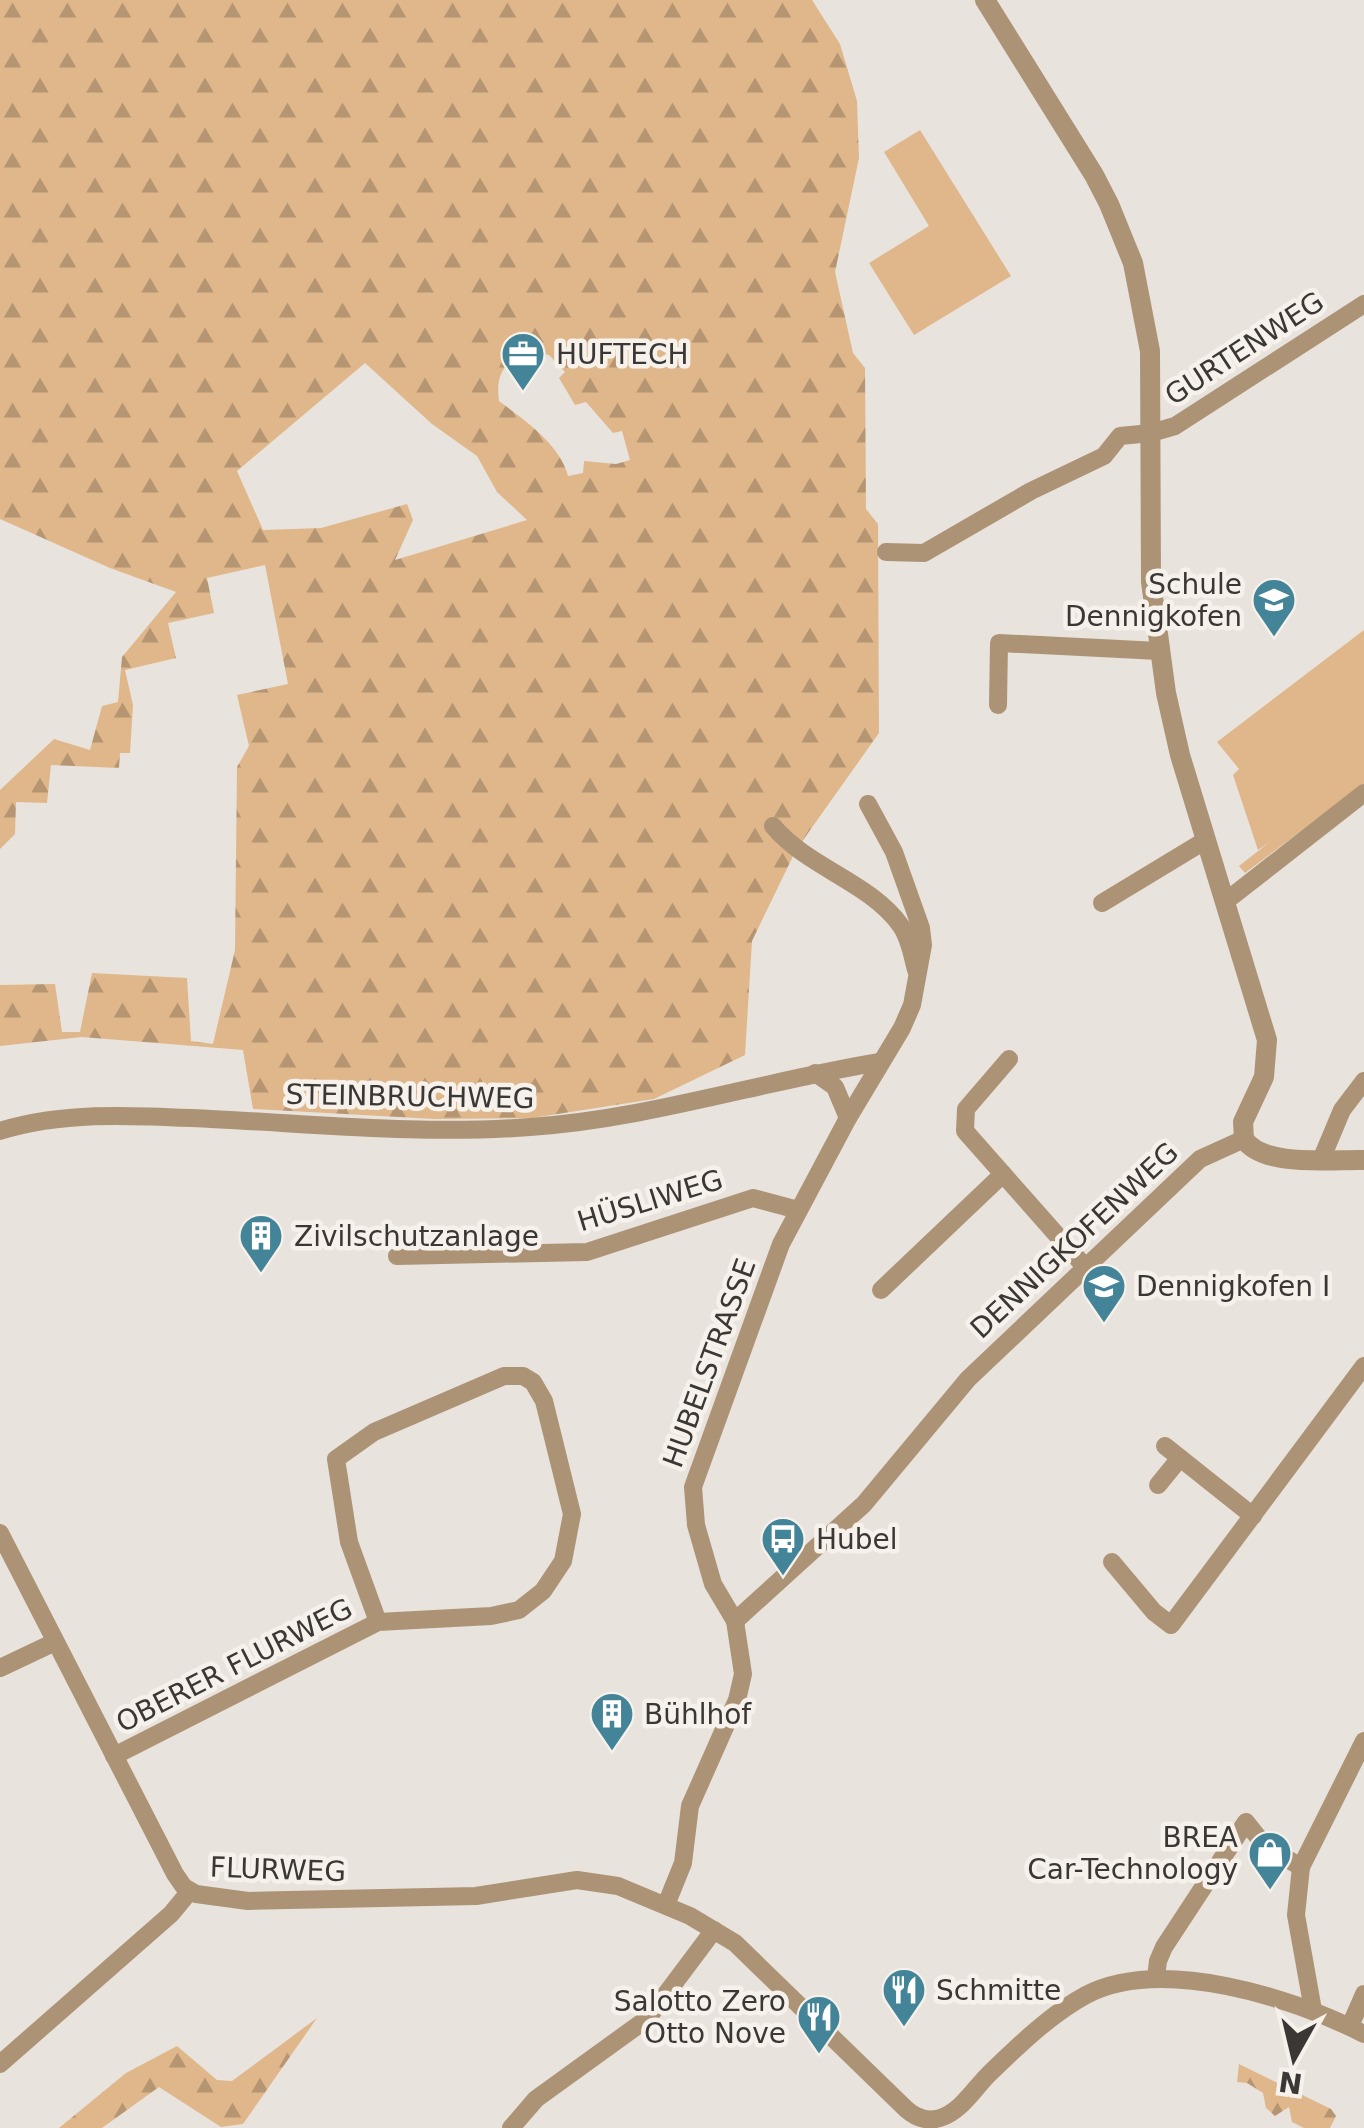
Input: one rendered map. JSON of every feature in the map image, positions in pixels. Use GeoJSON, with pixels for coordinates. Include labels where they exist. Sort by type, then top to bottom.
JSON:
{"type":"FeatureCollection","features":[{"type":"Feature","properties":{"kind":"street"},"geometry":{"type":"LineString","coordinates":[[985,0],[1094,174],[1137,278],[1146,323],[1151,433],[1150,557],[1159,651],[1172,722],[1267,1040],[1264,1078],[1243,1122],[1244,1138],[1260,1153],[1364,1160]]}},
{"type":"Feature","properties":{"kind":"street","name":"GURTENWEG"},"geometry":{"type":"LineString","coordinates":[[1151,433],[1176,426],[1364,304]]}},
{"type":"Feature","properties":{"kind":"street"},"geometry":{"type":"LineString","coordinates":[[886,552],[924,554],[1031,491],[1104,456],[1120,436],[1151,433]]}},
{"type":"Feature","properties":{"kind":"street"},"geometry":{"type":"LineString","coordinates":[[998,705],[998,643],[1159,651]]}},
{"type":"Feature","properties":{"kind":"street"},"geometry":{"type":"LineString","coordinates":[[1226,902],[1364,794]]}},
{"type":"Feature","properties":{"kind":"street","name":"HUBELSTRASSE"},"geometry":{"type":"LineString","coordinates":[[666,1905],[682,1862],[690,1806],[741,1688],[742,1658],[735,1621],[713,1584],[694,1516],[693,1487],[781,1244],[909,1014],[923,945],[919,917],[894,852],[868,804]]}},
{"type":"Feature","properties":{"kind":"street"},"geometry":{"type":"LineString","coordinates":[[773,826],[796,850],[889,913],[905,933],[916,971]]}},
{"type":"Feature","properties":{"kind":"street"},"geometry":{"type":"LineString","coordinates":[[1102,904],[1206,840]]}},
{"type":"Feature","properties":{"kind":"street"},"geometry":{"type":"LineString","coordinates":[[1009,1059],[966,1109],[965,1131],[1086,1268]]}},
{"type":"Feature","properties":{"kind":"street","name":"STEINBRUCHWEG"},"geometry":{"type":"LineString","coordinates":[[0,1132],[20,1125],[117,1115],[528,1128],[609,1118],[880,1062]]}},
{"type":"Feature","properties":{"kind":"street"},"geometry":{"type":"LineString","coordinates":[[815,1073],[835,1086],[848,1118]]}},
{"type":"Feature","properties":{"kind":"street"},"geometry":{"type":"LineString","coordinates":[[1321,1160],[1342,1110],[1364,1081]]}},
{"type":"Feature","properties":{"kind":"street","name":"DENNIGKOFENWEG"},"geometry":{"type":"LineString","coordinates":[[735,1621],[864,1504],[968,1379],[1200,1158],[1244,1138]]}},
{"type":"Feature","properties":{"kind":"street"},"geometry":{"type":"LineString","coordinates":[[881,1290],[1003,1174]]}},
{"type":"Feature","properties":{"kind":"street","name":"HÜSLIWEG"},"geometry":{"type":"LineString","coordinates":[[397,1256],[587,1252],[753,1198],[798,1210]]}},
{"type":"Feature","properties":{"kind":"street"},"geometry":{"type":"LineString","coordinates":[[1112,1562],[1154,1612],[1171,1625],[1364,1366]]}},
{"type":"Feature","properties":{"kind":"street","name":"OBERER FLURWEG"},"geometry":{"type":"LineString","coordinates":[[114,1756],[378,1622],[492,1616],[518,1610],[543,1592],[564,1562],[572,1514],[544,1401],[533,1382],[523,1376],[504,1376],[374,1432],[336,1459],[349,1542],[378,1622]]}},
{"type":"Feature","properties":{"kind":"street"},"geometry":{"type":"LineString","coordinates":[[1158,1485],[1173,1452],[1253,1516]]}},
{"type":"Feature","properties":{"kind":"street","name":"OBERER FLURWEG"},"geometry":{"type":"LineString","coordinates":[[0,1533],[175,1874],[190,1891]]}},
{"type":"Feature","properties":{"kind":"street"},"geometry":{"type":"LineString","coordinates":[[0,1668],[56,1642]]}},
{"type":"Feature","properties":{"kind":"street"},"geometry":{"type":"LineString","coordinates":[[1313,2010],[1296,1915],[1301,1867],[1364,1741]]}},
{"type":"Feature","properties":{"kind":"street"},"geometry":{"type":"LineString","coordinates":[[1156,1978],[1164,1947],[1246,1822],[1265,1846],[1301,1867]]}},
{"type":"Feature","properties":{"kind":"street","name":"FLURWEG"},"geometry":{"type":"LineString","coordinates":[[0,2064],[170,1914],[190,1891],[204,1897],[248,1902],[476,1896],[561,1881],[604,1883],[666,1905],[714,1930],[755,1960],[911,2114],[931,2124]]}},
{"type":"Feature","properties":{"kind":"street"},"geometry":{"type":"LineString","coordinates":[[511,2128],[536,2099],[648,2018],[714,1930]]}},
{"type":"Feature","properties":{"kind":"street"},"geometry":{"type":"LineString","coordinates":[[931,2124],[955,2110],[991,2072],[1077,2001],[1121,1982],[1156,1978],[1214,1986],[1313,2010],[1357,2030],[1364,1994]]}},
{"type":"Feature","properties":{"kind":"green space"},"geometry":{"type":"Polygon","coordinates":[[[0,0],[812,0],[840,44],[857,101],[859,158],[835,272],[853,353],[865,368],[866,509],[878,524],[879,733],[796,850],[752,941],[745,1055],[654,1099],[532,1118],[435,1119],[253,1109],[243,1050],[82,1037],[0,1046],[0,985],[55,984],[62,1032],[80,1032],[92,973],[187,978],[191,1041],[213,1044],[235,950],[237,767],[249,746],[237,695],[288,684],[265,565],[207,578],[214,613],[168,623],[176,658],[125,670],[133,705],[130,753],[120,753],[119,768],[51,765],[47,803],[16,802],[15,834],[0,849],[0,790],[54,739],[90,750],[102,706],[118,702],[122,657],[176,592],[110,568],[0,519],[0,0]],[[533,352],[504,368],[499,401],[549,443],[568,476],[583,473],[584,461],[616,464],[630,460],[622,431],[613,433],[586,402],[575,405],[559,378],[565,372],[549,355],[533,352]],[[365,363],[237,471],[263,530],[321,528],[407,504],[413,520],[395,560],[527,520],[497,492],[477,456],[432,424],[365,363]]]}},
{"type":"Feature","properties":{"kind":"green space"},"geometry":{"type":"Polygon","coordinates":[[[920,130],[1011,276],[914,335],[869,263],[929,226],[884,152],[920,130]]]}},
{"type":"Feature","properties":{"kind":"green space"},"geometry":{"type":"Polygon","coordinates":[[[1364,630],[1364,784],[1245,873],[1239,866],[1271,841],[1258,850],[1233,775],[1239,769],[1217,742],[1364,630]]]}},
{"type":"Feature","properties":{"kind":"green space"},"geometry":{"type":"Polygon","coordinates":[[[317,2018],[243,2124],[221,2127],[159,2087],[102,2128],[59,2128],[126,2073],[177,2046],[217,2080],[232,2081],[317,2018]]]}},
{"type":"Feature","properties":{"kind":"green space"},"geometry":{"type":"Polygon","coordinates":[[[1239,2064],[1331,2109],[1336,2116],[1330,2128],[1304,2128],[1292,2122],[1289,2107],[1275,2116],[1266,2108],[1263,2093],[1237,2082],[1239,2064]]]}},
{"type":"Feature","properties":{"kind":"place","name":"HUFTECH"},"geometry":{"type":"Point","coordinates":[523,392]}},
{"type":"Feature","properties":{"kind":"place","name":"Schule Dennigkofen"},"geometry":{"type":"Point","coordinates":[1274,638]}},
{"type":"Feature","properties":{"kind":"place","name":"Zivilschutzanlage"},"geometry":{"type":"Point","coordinates":[261,1274]}},
{"type":"Feature","properties":{"kind":"place","name":"Dennigkofen I"},"geometry":{"type":"Point","coordinates":[1104,1324]}},
{"type":"Feature","properties":{"kind":"place","name":"Hubel"},"geometry":{"type":"Point","coordinates":[783,1577]}},
{"type":"Feature","properties":{"kind":"place","name":"Bühlhof"},"geometry":{"type":"Point","coordinates":[612,1752]}},
{"type":"Feature","properties":{"kind":"place","name":"BREA Car-Technology"},"geometry":{"type":"Point","coordinates":[1270,1891]}},
{"type":"Feature","properties":{"kind":"place","name":"Schmitte"},"geometry":{"type":"Point","coordinates":[904,2028]}},
{"type":"Feature","properties":{"kind":"place","name":"Salotto Zero Otto Nove"},"geometry":{"type":"Point","coordinates":[819,2055]}}]}
